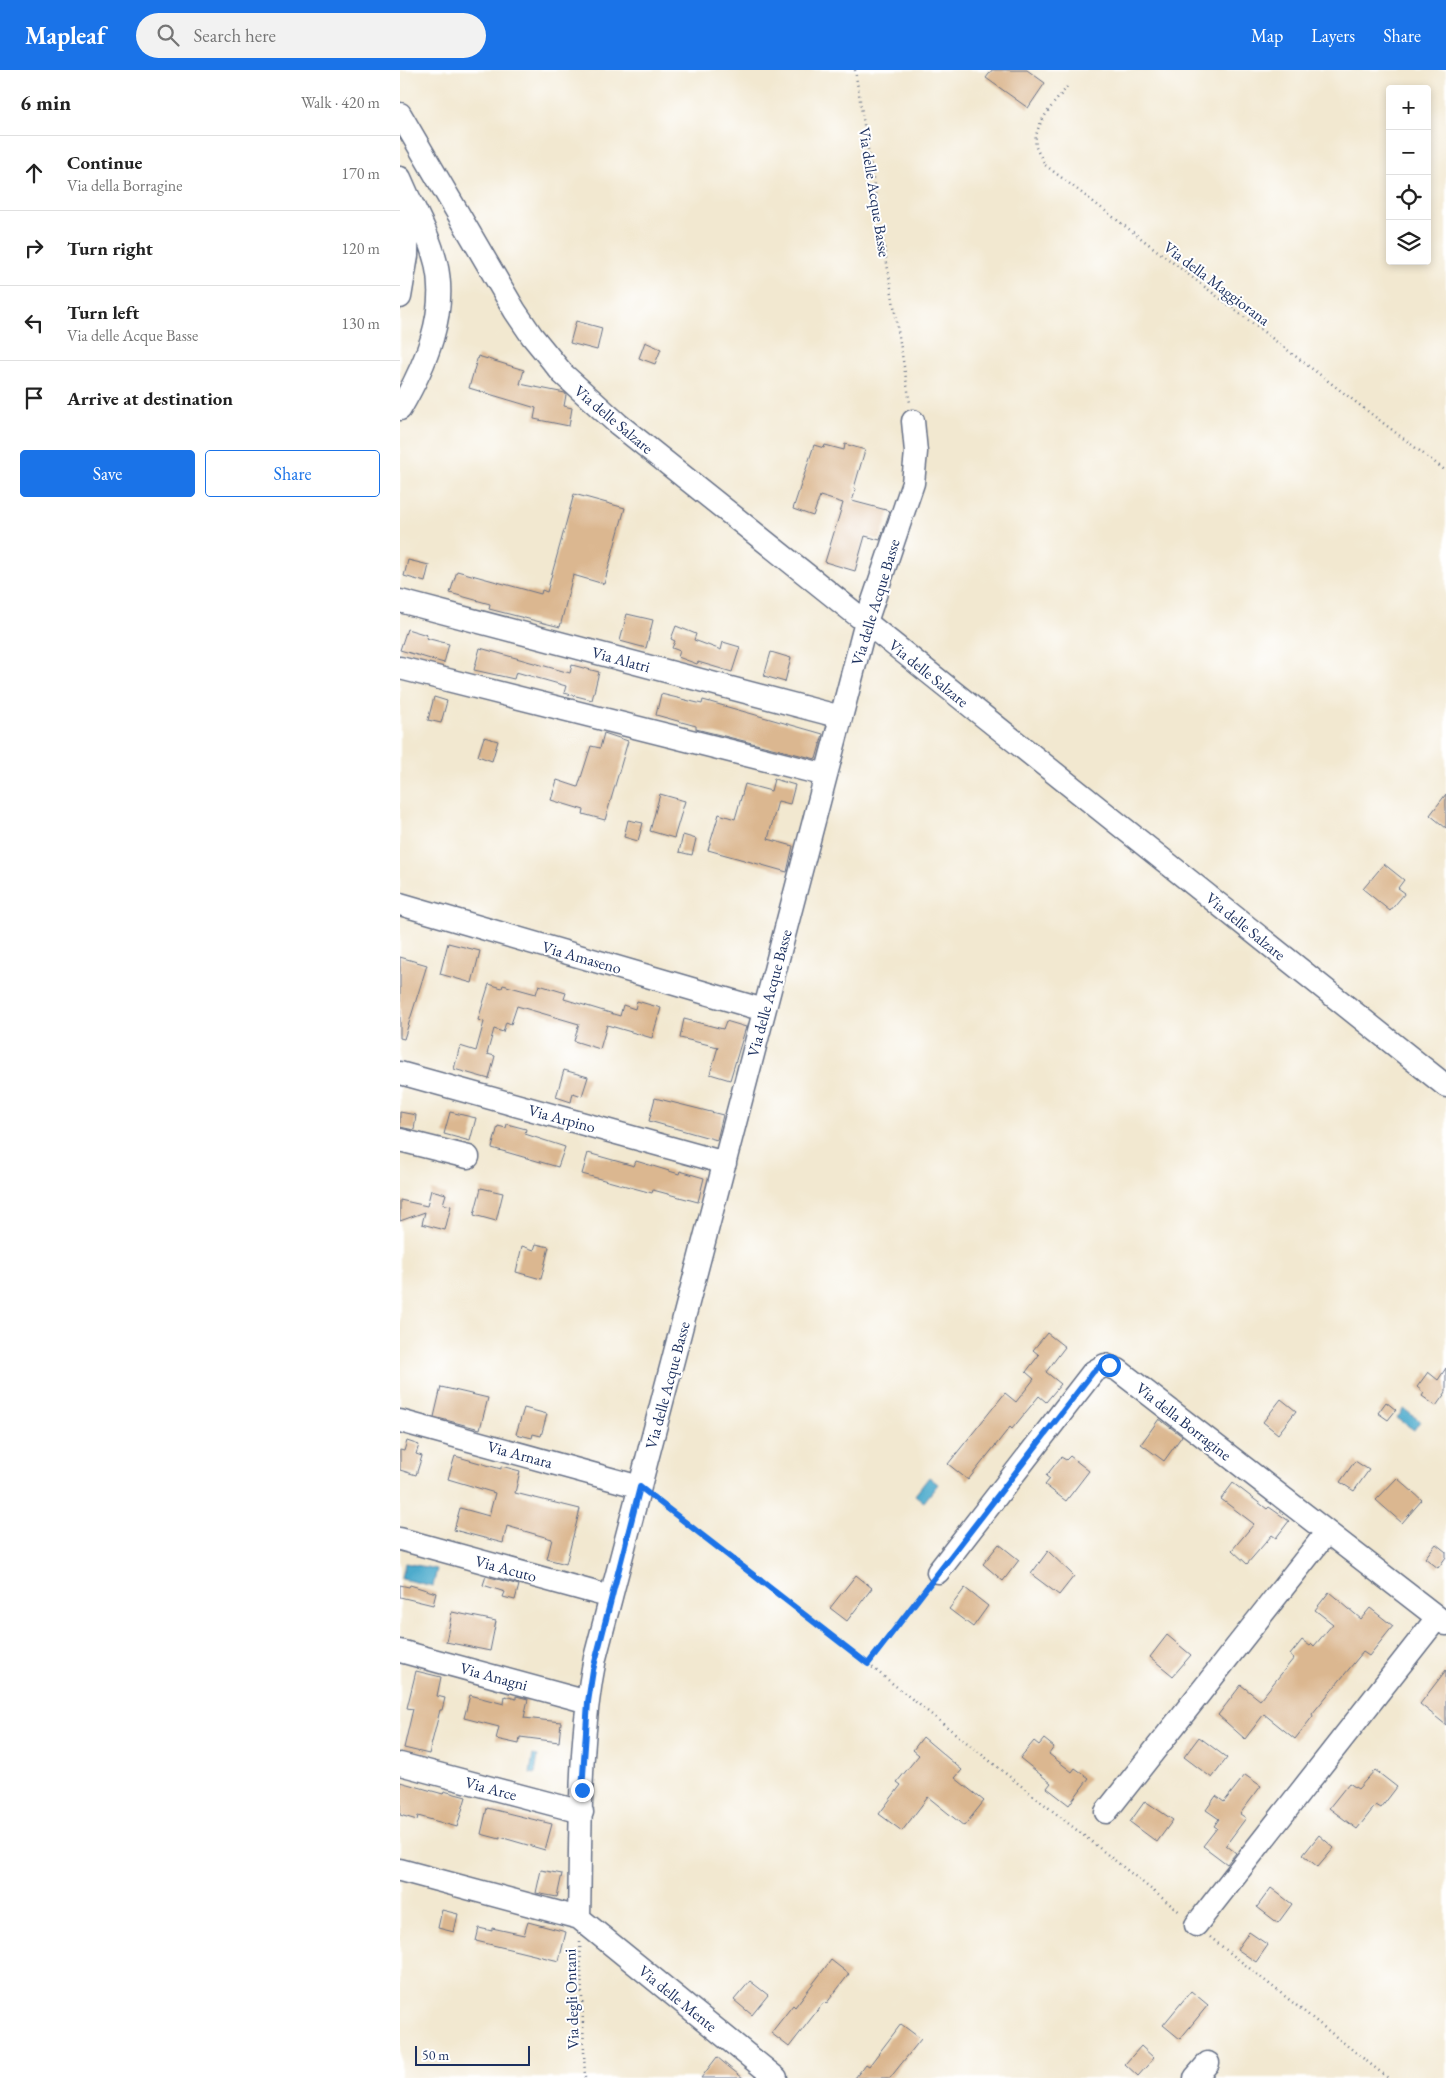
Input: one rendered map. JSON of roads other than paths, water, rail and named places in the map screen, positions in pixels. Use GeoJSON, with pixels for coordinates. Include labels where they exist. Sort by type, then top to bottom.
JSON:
{"type":"FeatureCollection","features":[{"type":"Feature","properties":{"kind":"street","name":"Via delle Salzare"},"geometry":{"type":"LineString","coordinates":[[400,114],[518,316],[556,367],[618,424],[1446,1086]]}},
{"type":"Feature","properties":{"kind":"street"},"geometry":{"type":"LineString","coordinates":[[400,297],[407,256],[404,187]]}},
{"type":"Feature","properties":{"kind":"street"},"geometry":{"type":"LineString","coordinates":[[400,409],[410,391],[432,338],[437,319],[440,294],[432,250],[404,187]]}},
{"type":"Feature","properties":{"kind":"street","name":"Via delle Acque Basse"},"geometry":{"type":"LineString","coordinates":[[580,1918],[582,1812],[588,1702],[595,1658],[866,622],[913,483],[916,460],[913,422]]}},
{"type":"Feature","properties":{"kind":"street","name":"Via Alatri"},"geometry":{"type":"LineString","coordinates":[[400,601],[841,717]]}},
{"type":"Feature","properties":{"kind":"street"},"geometry":{"type":"LineString","coordinates":[[400,668],[826,775]]}},
{"type":"Feature","properties":{"kind":"street","name":"Via Amaseno"},"geometry":{"type":"LineString","coordinates":[[400,904],[764,1010]]}},
{"type":"Feature","properties":{"kind":"street","name":"Via Arpino"},"geometry":{"type":"LineString","coordinates":[[400,1073],[725,1163]]}},
{"type":"Feature","properties":{"kind":"street"},"geometry":{"type":"LineString","coordinates":[[400,1140],[468,1157]]}},
{"type":"Feature","properties":{"kind":"street","name":"Via della Borragine"},"geometry":{"type":"LineString","coordinates":[[938,1572],[1093,1372],[1105,1365],[1118,1370],[1442,1621]]}},
{"type":"Feature","properties":{"kind":"street","name":"Via Arnara"},"geometry":{"type":"LineString","coordinates":[[400,1421],[640,1487]]}},
{"type":"Feature","properties":{"kind":"street"},"geometry":{"type":"LineString","coordinates":[[1106,1812],[1326,1532]]}},
{"type":"Feature","properties":{"kind":"street","name":"Via Acuto"},"geometry":{"type":"LineString","coordinates":[[400,1539],[611,1597]]}},
{"type":"Feature","properties":{"kind":"street"},"geometry":{"type":"LineString","coordinates":[[1196,1925],[1442,1621]]}},
{"type":"Feature","properties":{"kind":"street","name":"Via Anagni"},"geometry":{"type":"LineString","coordinates":[[400,1651],[588,1702]]}},
{"type":"Feature","properties":{"kind":"street","name":"Via Arce"},"geometry":{"type":"LineString","coordinates":[[400,1764],[582,1812]]}},
{"type":"Feature","properties":{"kind":"street"},"geometry":{"type":"LineString","coordinates":[[400,1870],[580,1918]]}},
{"type":"Feature","properties":{"kind":"street","name":"Via delle Mente"},"geometry":{"type":"LineString","coordinates":[[580,1918],[776,2078]]}},
{"type":"Feature","properties":{"kind":"water"},"geometry":{"type":"Polygon","coordinates":[[[1404,1409],[1420,1421],[1414,1430],[1397,1418],[1404,1409]]]}},
{"type":"Feature","properties":{"kind":"water"},"geometry":{"type":"Polygon","coordinates":[[[929,1477],[938,1484],[924,1502],[915,1495],[929,1477]]]}},
{"type":"Feature","properties":{"kind":"water"},"geometry":{"type":"Polygon","coordinates":[[[405,1563],[437,1569],[433,1586],[402,1579],[405,1563]]]}},
{"type":"Feature","properties":{"kind":"water"},"geometry":{"type":"Polygon","coordinates":[[[533,1755],[538,1756],[535,1774],[530,1773],[533,1755]]]}}]}
